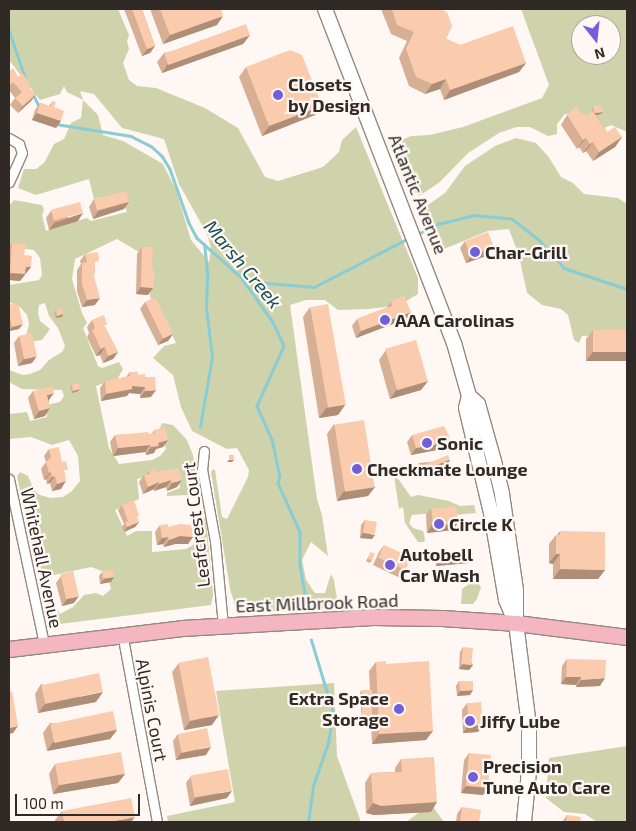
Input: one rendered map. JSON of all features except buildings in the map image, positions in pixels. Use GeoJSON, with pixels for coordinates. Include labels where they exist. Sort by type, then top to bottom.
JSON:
{"type":"FeatureCollection","features":[{"type":"Feature","properties":{"kind":"main road","name":"Atlantic Avenue"},"geometry":{"type":"LineString","coordinates":[[325,9],[444,311],[468,396],[478,404],[502,494],[516,590],[516,623],[529,726],[529,771],[524,822]]}},
{"type":"Feature","properties":{"kind":"main road","name":"East Millbrook Road"},"geometry":{"type":"LineString","coordinates":[[9,649],[122,634],[373,617],[442,618],[516,623],[627,637]]}},
{"type":"Feature","properties":{"kind":"street"},"geometry":{"type":"LineString","coordinates":[[9,138],[19,144],[22,153],[9,182]]}},
{"type":"Feature","properties":{"kind":"street","name":"Leafcrest Court"},"geometry":{"type":"LineString","coordinates":[[204,451],[202,469],[215,540],[224,626]]}},
{"type":"Feature","properties":{"kind":"street","name":"Whitehall Avenue"},"geometry":{"type":"LineString","coordinates":[[9,479],[44,644]]}},
{"type":"Feature","properties":{"kind":"street","name":"Alpinis Court"},"geometry":{"type":"LineString","coordinates":[[122,634],[157,822]]}},
{"type":"Feature","properties":{"kind":"green space"},"geometry":{"type":"Polygon","coordinates":[[[9,9],[118,9],[129,35],[127,41],[129,49],[123,63],[129,80],[137,86],[156,88],[205,108],[238,128],[265,177],[278,181],[323,167],[339,152],[342,140],[356,127],[418,278],[418,294],[403,303],[398,300],[385,307],[368,309],[338,310],[325,300],[306,300],[290,305],[317,499],[322,515],[328,556],[311,542],[302,560],[306,580],[315,593],[325,593],[331,574],[334,580],[337,599],[330,608],[247,613],[235,605],[230,589],[211,472],[213,469],[215,470],[222,517],[227,519],[248,477],[249,470],[237,448],[227,449],[192,431],[181,407],[173,375],[153,358],[164,346],[176,343],[165,319],[150,297],[151,252],[139,252],[117,239],[75,259],[72,279],[82,313],[87,323],[83,328],[98,366],[102,368],[119,362],[123,369],[118,378],[96,386],[109,448],[119,464],[152,460],[160,456],[166,449],[160,428],[162,423],[173,425],[187,440],[193,455],[198,489],[195,493],[188,495],[167,496],[167,493],[180,488],[178,478],[171,470],[137,479],[139,499],[115,510],[127,536],[136,531],[152,531],[152,552],[186,549],[193,545],[201,517],[206,519],[213,595],[211,605],[52,625],[47,594],[51,592],[53,594],[60,614],[73,607],[84,595],[96,593],[103,596],[111,589],[107,573],[91,567],[44,577],[38,573],[17,476],[20,472],[28,476],[34,490],[40,495],[50,498],[63,497],[72,491],[80,481],[78,456],[69,440],[52,445],[31,437],[9,439],[9,414],[27,412],[30,421],[47,417],[47,405],[60,402],[64,396],[62,390],[22,389],[9,382],[9,370],[23,375],[40,370],[49,360],[62,352],[65,346],[58,328],[49,316],[45,303],[39,305],[38,313],[40,321],[50,329],[42,340],[29,342],[26,336],[29,324],[27,315],[20,307],[9,302],[9,285],[39,280],[42,275],[40,258],[34,250],[9,247],[9,206],[14,200],[42,205],[44,210],[42,215],[46,231],[87,218],[91,221],[127,212],[120,194],[94,199],[89,179],[36,195],[18,188],[24,169],[36,169],[44,163],[54,144],[64,139],[71,123],[81,118],[83,100],[67,92],[64,86],[60,94],[40,100],[9,60],[9,9]],[[80,91],[83,100],[98,115],[103,135],[123,141],[163,164],[176,190],[191,240],[209,262],[211,248],[207,234],[179,184],[164,139],[122,128],[94,94],[80,91]]]}},
{"type":"Feature","properties":{"kind":"green space"},"geometry":{"type":"Polygon","coordinates":[[[521,9],[627,9],[627,132],[611,125],[600,130],[576,115],[565,114],[557,124],[557,134],[548,136],[530,127],[517,127],[499,133],[468,153],[440,182],[419,196],[412,189],[397,142],[411,136],[430,135],[463,127],[542,98],[549,85],[521,9]]]}},
{"type":"Feature","properties":{"kind":"green space"},"geometry":{"type":"Polygon","coordinates":[[[516,138],[536,143],[548,156],[561,177],[573,183],[584,194],[618,198],[627,204],[627,335],[582,336],[579,343],[574,340],[568,315],[561,309],[542,305],[527,293],[519,256],[509,229],[488,231],[439,251],[423,214],[425,207],[445,193],[465,166],[495,146],[516,138]]]}},
{"type":"Feature","properties":{"kind":"green space"},"geometry":{"type":"Polygon","coordinates":[[[394,476],[411,497],[418,495],[449,501],[460,506],[474,505],[476,513],[455,515],[449,512],[412,515],[409,523],[413,528],[423,531],[425,539],[424,542],[418,542],[405,523],[403,507],[399,509],[394,476]]]}},
{"type":"Feature","properties":{"kind":"green space"},"geometry":{"type":"Polygon","coordinates":[[[475,580],[481,587],[477,599],[473,604],[461,604],[462,589],[475,580]]]}},
{"type":"Feature","properties":{"kind":"green space"},"geometry":{"type":"Polygon","coordinates":[[[334,683],[337,756],[361,822],[168,822],[167,816],[235,802],[216,691],[334,683]]]}},
{"type":"Feature","properties":{"kind":"green space"},"geometry":{"type":"Polygon","coordinates":[[[627,746],[627,822],[597,822],[585,814],[564,812],[546,798],[549,758],[627,746]]]}},
{"type":"Feature","properties":{"kind":"green space"},"geometry":{"type":"Polygon","coordinates":[[[431,804],[444,822],[406,822],[431,804]]]}},
{"type":"Feature","properties":{"kind":"waterway","name":"Marsh Creek"},"geometry":{"type":"LineString","coordinates":[[9,30],[25,77]]}},
{"type":"Feature","properties":{"kind":"waterway","name":"Marsh Creek"},"geometry":{"type":"LineString","coordinates":[[34,96],[39,106]]}},
{"type":"Feature","properties":{"kind":"waterway","name":"Marsh Creek"},"geometry":{"type":"LineString","coordinates":[[56,124],[131,136],[151,146],[162,156],[170,169],[189,223],[197,238],[241,277],[273,322],[284,346],[257,406],[272,439],[280,476],[278,483],[300,532],[300,565],[306,598]]}},
{"type":"Feature","properties":{"kind":"waterway"},"geometry":{"type":"LineString","coordinates":[[416,235],[438,224],[473,215],[511,218],[540,241],[564,268],[627,289]]}},
{"type":"Feature","properties":{"kind":"waterway"},"geometry":{"type":"LineString","coordinates":[[241,277],[267,283],[314,287],[409,238]]}},
{"type":"Feature","properties":{"kind":"waterway"},"geometry":{"type":"LineString","coordinates":[[200,427],[212,357],[206,308],[207,272],[204,245]]}},
{"type":"Feature","properties":{"kind":"waterway","name":"Marsh Creek"},"geometry":{"type":"LineString","coordinates":[[308,822],[313,786],[328,743],[333,713],[311,640]]}},
{"type":"Feature","properties":{"kind":"place","name":"Closets by Design"},"geometry":{"type":"Point","coordinates":[278,95]}},
{"type":"Feature","properties":{"kind":"place","name":"Char-Grill"},"geometry":{"type":"Point","coordinates":[475,252]}},
{"type":"Feature","properties":{"kind":"place","name":"AAA Carolinas"},"geometry":{"type":"Point","coordinates":[385,320]}},
{"type":"Feature","properties":{"kind":"place","name":"Sonic"},"geometry":{"type":"Point","coordinates":[427,443]}},
{"type":"Feature","properties":{"kind":"place","name":"Checkmate Lounge"},"geometry":{"type":"Point","coordinates":[357,469]}},
{"type":"Feature","properties":{"kind":"place","name":"Circle K"},"geometry":{"type":"Point","coordinates":[439,524]}},
{"type":"Feature","properties":{"kind":"place","name":"Autobell Car Wash"},"geometry":{"type":"Point","coordinates":[390,565]}},
{"type":"Feature","properties":{"kind":"place","name":"Extra Space Storage"},"geometry":{"type":"Point","coordinates":[399,709]}},
{"type":"Feature","properties":{"kind":"place","name":"Jiffy Lube"},"geometry":{"type":"Point","coordinates":[470,721]}},
{"type":"Feature","properties":{"kind":"place","name":"Precision Tune Auto Care"},"geometry":{"type":"Point","coordinates":[473,777]}}]}
